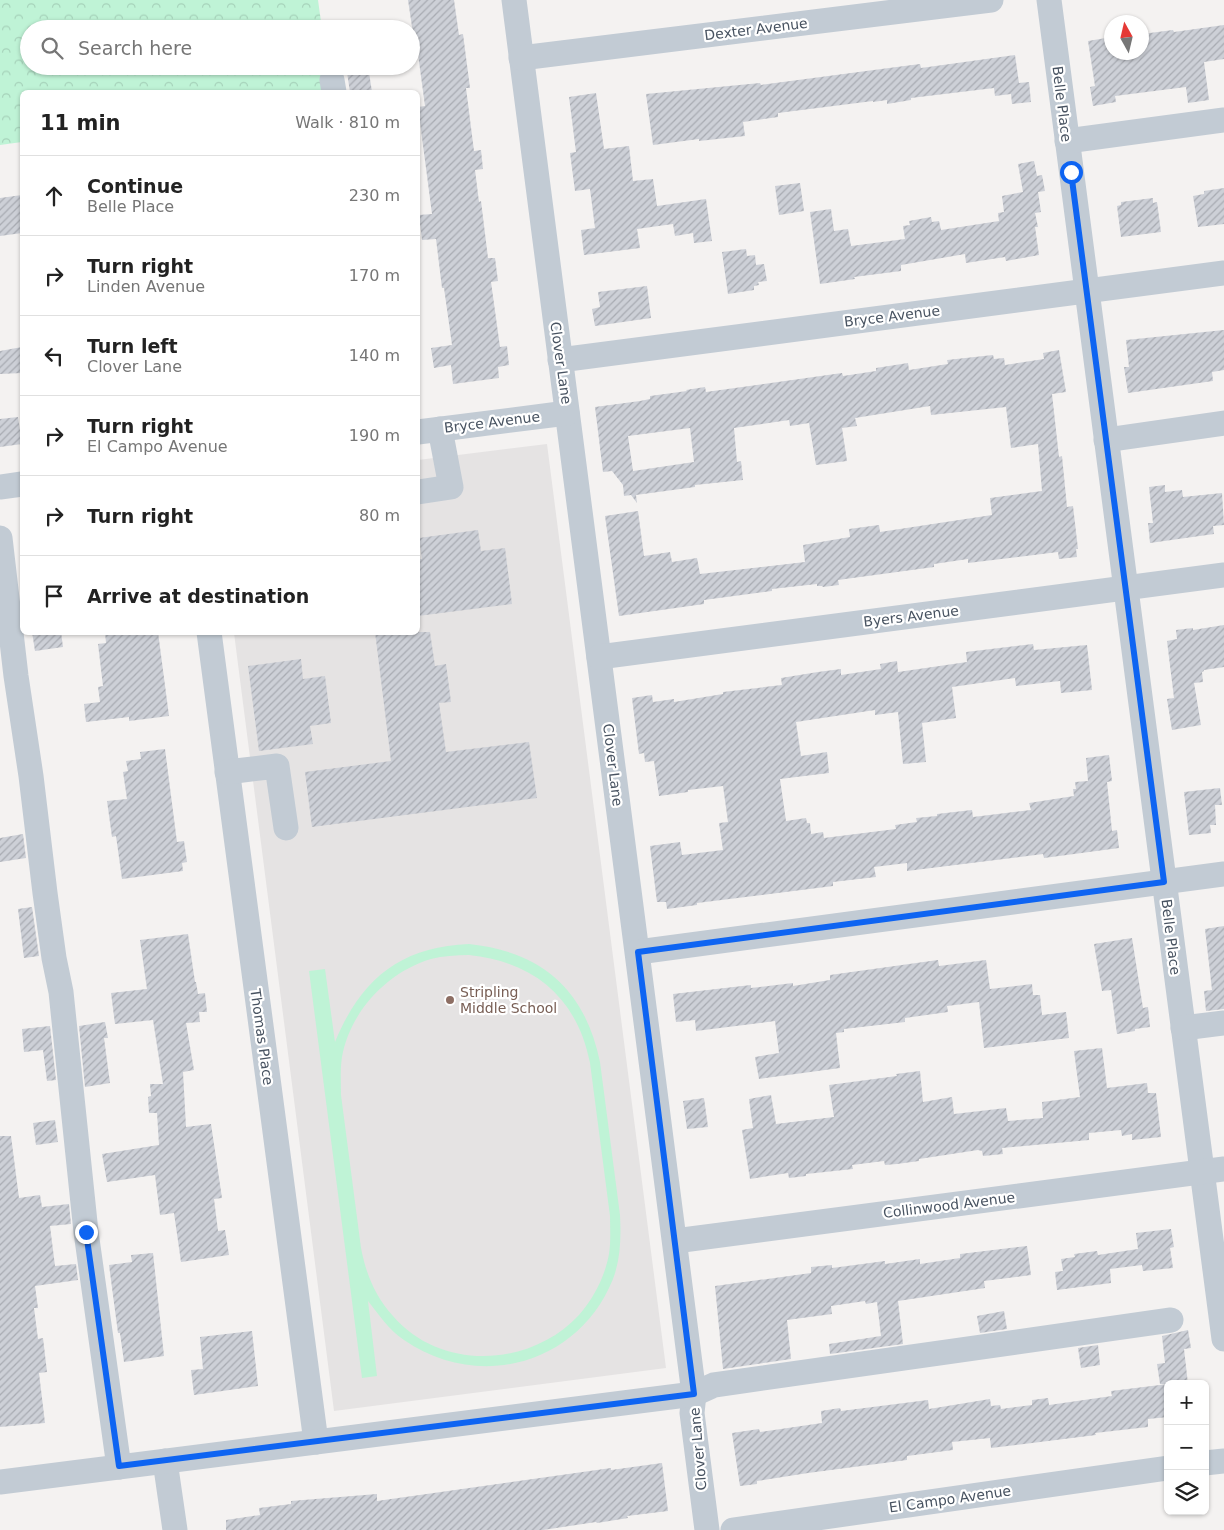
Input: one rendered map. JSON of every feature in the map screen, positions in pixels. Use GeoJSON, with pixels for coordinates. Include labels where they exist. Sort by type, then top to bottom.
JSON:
{"type":"FeatureCollection","features":[{"type":"Feature","properties":{"kind":"street","name":"Clover Lane"},"geometry":{"type":"LineString","coordinates":[[514,0],[675,1241],[694,1394],[692,1413],[707,1530]]}},
{"type":"Feature","properties":{"kind":"street","name":"Dexter Avenue"},"geometry":{"type":"LineString","coordinates":[[522,58],[991,0]]}},
{"type":"Feature","properties":{"kind":"street","name":"Belle Place"},"geometry":{"type":"LineString","coordinates":[[1049,0],[1183,1028],[1213,1171],[1223,1325]]}},
{"type":"Feature","properties":{"kind":"street"},"geometry":{"type":"LineString","coordinates":[[1067,141],[1224,120]]}},
{"type":"Feature","properties":{"kind":"street","name":"Bryce Avenue"},"geometry":{"type":"LineString","coordinates":[[560,360],[1224,273]]}},
{"type":"Feature","properties":{"kind":"street","name":"Bryce Avenue"},"geometry":{"type":"LineString","coordinates":[[429,430],[567,412]]}},
{"type":"Feature","properties":{"kind":"street"},"geometry":{"type":"LineString","coordinates":[[1106,440],[1224,424]]}},
{"type":"Feature","properties":{"kind":"street"},"geometry":{"type":"LineString","coordinates":[[420,492],[451,487],[429,430]]}},
{"type":"Feature","properties":{"kind":"street"},"geometry":{"type":"LineString","coordinates":[[0,487],[20,484]]}},
{"type":"Feature","properties":{"kind":"street"},"geometry":{"type":"LineString","coordinates":[[0,538],[45,893],[61,992],[86,1232],[119,1466]]}},
{"type":"Feature","properties":{"kind":"street","name":"Byers Avenue"},"geometry":{"type":"LineString","coordinates":[[599,657],[1224,575]]}},
{"type":"Feature","properties":{"kind":"street","name":"Thomas Place"},"geometry":{"type":"LineString","coordinates":[[209,635],[316,1442]]}},
{"type":"Feature","properties":{"kind":"street"},"geometry":{"type":"LineString","coordinates":[[227,772],[277,766],[286,828]]}},
{"type":"Feature","properties":{"kind":"street"},"geometry":{"type":"LineString","coordinates":[[638,952],[1224,874]]}},
{"type":"Feature","properties":{"kind":"street"},"geometry":{"type":"LineString","coordinates":[[1183,1028],[1224,1023]]}},
{"type":"Feature","properties":{"kind":"street","name":"Collinwood Avenue"},"geometry":{"type":"LineString","coordinates":[[675,1241],[1213,1171]]}},
{"type":"Feature","properties":{"kind":"street"},"geometry":{"type":"LineString","coordinates":[[0,1482],[694,1394],[714,1385],[1171,1320]]}},
{"type":"Feature","properties":{"kind":"street"},"geometry":{"type":"LineString","coordinates":[[165,1461],[175,1530]]}},
{"type":"Feature","properties":{"kind":"street"},"geometry":{"type":"LineString","coordinates":[[1209,1463],[1224,1461]]}},
{"type":"Feature","properties":{"kind":"street","name":"El Campo Avenue"},"geometry":{"type":"LineString","coordinates":[[733,1530],[1164,1469]]}},
{"type":"Feature","properties":{"kind":"shaded area","name":"Stripling Middle School"},"geometry":{"type":"Polygon","coordinates":[[[547,444],[666,1368],[334,1411],[234,635],[420,635],[420,460],[547,444]]]}},
{"type":"Feature","properties":{"kind":"green space"},"geometry":{"type":"Polygon","coordinates":[[[0,0],[318,0],[321,20],[20,20],[20,75],[328,75],[331,90],[20,90],[20,142],[0,145],[0,0]]]}},
{"type":"Feature","properties":{"kind":"green space"},"geometry":{"type":"Polygon","coordinates":[[[469,944],[495,948],[519,956],[539,966],[557,979],[584,1014],[600,1062],[620,1215],[618,1263],[613,1279],[597,1308],[577,1332],[552,1349],[524,1361],[494,1366],[464,1364],[433,1356],[404,1340],[394,1332],[368,1301],[377,1376],[362,1378],[309,971],[325,969],[335,1042],[345,1020],[357,1001],[386,970],[403,960],[444,946],[469,944]],[[469,955],[450,956],[431,959],[400,973],[373,996],[362,1010],[346,1040],[341,1071],[341,1095],[361,1248],[376,1293],[393,1316],[413,1334],[436,1347],[460,1354],[486,1356],[512,1353],[536,1345],[559,1332],[579,1315],[602,1278],[609,1254],[610,1240],[610,1216],[590,1063],[584,1040],[575,1020],[563,1002],[549,987],[533,975],[493,959],[469,955]]]}},
{"type":"Feature","properties":{"kind":"building"},"geometry":{"type":"Polygon","coordinates":[[[408,0],[454,0],[459,35],[463,34],[470,88],[466,88],[474,151],[481,150],[483,169],[475,170],[488,258],[495,258],[498,281],[491,282],[500,347],[507,346],[509,365],[498,367],[499,378],[453,384],[451,365],[434,368],[431,348],[452,345],[436,239],[422,240],[420,215],[432,214],[420,122],[420,107],[425,106],[420,69],[420,20],[411,20],[408,0]]]}},
{"type":"Feature","properties":{"kind":"building"},"geometry":{"type":"Polygon","coordinates":[[[1224,25],[1224,59],[1204,62],[1209,100],[1188,103],[1186,87],[1115,96],[1116,102],[1093,106],[1090,87],[1095,86],[1088,41],[1104,38],[1104,60],[1149,60],[1149,33],[1173,30],[1174,32],[1224,25]]]}},
{"type":"Feature","properties":{"kind":"building"},"geometry":{"type":"Polygon","coordinates":[[[1015,55],[1019,83],[1029,82],[1031,102],[1012,104],[1011,94],[995,96],[994,88],[911,98],[911,100],[887,104],[887,100],[873,101],[778,113],[778,117],[743,122],[745,136],[653,145],[646,94],[760,83],[761,85],[920,64],[921,68],[1015,55]]]}},
{"type":"Feature","properties":{"kind":"building"},"geometry":{"type":"Polygon","coordinates":[[[347,75],[369,75],[372,90],[350,90],[347,75]]]}},
{"type":"Feature","properties":{"kind":"building"},"geometry":{"type":"Polygon","coordinates":[[[596,93],[604,149],[629,146],[633,181],[653,179],[657,206],[706,199],[712,241],[694,243],[693,233],[675,236],[673,224],[637,229],[640,248],[584,255],[581,230],[595,228],[590,189],[575,191],[570,153],[576,152],[569,97],[596,93]]]}},
{"type":"Feature","properties":{"kind":"building"},"geometry":{"type":"Polygon","coordinates":[[[1034,161],[1037,176],[1042,175],[1045,191],[1038,192],[1041,212],[1035,213],[1038,227],[1035,227],[1039,255],[1006,261],[1005,257],[966,263],[965,254],[901,265],[901,271],[854,277],[855,279],[820,284],[810,212],[831,209],[834,231],[848,229],[851,246],[905,239],[903,226],[910,225],[909,221],[931,217],[932,222],[939,221],[941,230],[999,221],[998,213],[1004,212],[1002,196],[1023,192],[1018,164],[1034,161]]]}},
{"type":"Feature","properties":{"kind":"building"},"geometry":{"type":"Polygon","coordinates":[[[800,183],[804,211],[779,215],[775,186],[800,183]]]}},
{"type":"Feature","properties":{"kind":"building"},"geometry":{"type":"Polygon","coordinates":[[[1224,188],[1224,224],[1198,227],[1193,196],[1204,194],[1204,191],[1224,188]]]}},
{"type":"Feature","properties":{"kind":"building"},"geometry":{"type":"Polygon","coordinates":[[[20,195],[20,233],[0,236],[0,198],[20,195]]]}},
{"type":"Feature","properties":{"kind":"building"},"geometry":{"type":"Polygon","coordinates":[[[1153,198],[1153,203],[1157,202],[1161,232],[1121,237],[1117,206],[1121,205],[1121,202],[1153,198]]]}},
{"type":"Feature","properties":{"kind":"building"},"geometry":{"type":"Polygon","coordinates":[[[746,249],[747,256],[755,255],[756,265],[764,264],[767,281],[758,282],[759,285],[754,286],[754,290],[728,294],[722,252],[746,249]]]}},
{"type":"Feature","properties":{"kind":"building"},"geometry":{"type":"Polygon","coordinates":[[[647,286],[651,318],[595,326],[592,309],[600,307],[598,292],[647,286]]]}},
{"type":"Feature","properties":{"kind":"building"},"geometry":{"type":"Polygon","coordinates":[[[1224,330],[1224,370],[1212,372],[1213,381],[1128,393],[1124,367],[1129,367],[1126,340],[1224,330]]]}},
{"type":"Feature","properties":{"kind":"building"},"geometry":{"type":"Polygon","coordinates":[[[20,347],[20,373],[0,374],[0,351],[20,347]]]}},
{"type":"Feature","properties":{"kind":"building"},"geometry":{"type":"Polygon","coordinates":[[[1059,350],[1066,392],[1052,394],[1059,457],[1062,456],[1067,507],[1073,506],[1078,549],[1076,549],[1077,557],[1059,559],[1058,552],[968,563],[968,559],[934,564],[934,567],[838,580],[839,585],[823,587],[817,586],[817,584],[772,589],[772,591],[704,600],[704,604],[619,616],[605,516],[638,511],[644,556],[670,552],[672,562],[697,558],[700,574],[805,562],[803,545],[850,537],[849,529],[879,525],[880,532],[992,515],[990,498],[1042,491],[1038,444],[1011,448],[1006,407],[931,415],[930,406],[855,418],[857,426],[842,428],[847,461],[816,465],[809,423],[790,426],[789,420],[734,428],[737,462],[741,461],[743,480],[695,485],[695,487],[636,495],[637,503],[631,495],[624,496],[623,485],[612,471],[603,472],[595,407],[640,401],[650,399],[650,396],[705,387],[706,392],[842,373],[843,376],[876,371],[876,368],[908,363],[909,370],[948,364],[947,360],[993,355],[994,359],[1004,358],[1005,365],[1044,359],[1043,353],[1059,350]],[[690,428],[628,436],[633,471],[694,462],[690,428]]]}},
{"type":"Feature","properties":{"kind":"building"},"geometry":{"type":"Polygon","coordinates":[[[18,417],[20,444],[0,447],[0,419],[18,417]]]}},
{"type":"Feature","properties":{"kind":"building"},"geometry":{"type":"Polygon","coordinates":[[[1165,485],[1165,492],[1182,490],[1183,497],[1222,493],[1224,525],[1213,526],[1214,534],[1150,543],[1148,523],[1153,523],[1149,487],[1165,485]]]}},
{"type":"Feature","properties":{"kind":"building"},"geometry":{"type":"Polygon","coordinates":[[[478,530],[481,551],[505,548],[512,604],[420,616],[420,559],[422,559],[420,538],[478,530]]]}},
{"type":"Feature","properties":{"kind":"building"},"geometry":{"type":"Polygon","coordinates":[[[1224,625],[1224,667],[1204,670],[1202,672],[1203,682],[1194,683],[1201,725],[1172,730],[1167,699],[1174,698],[1167,641],[1177,639],[1176,630],[1193,628],[1193,630],[1224,625]]]}},
{"type":"Feature","properties":{"kind":"building"},"geometry":{"type":"Polygon","coordinates":[[[420,632],[430,632],[435,666],[446,664],[451,702],[439,703],[446,752],[529,742],[537,798],[312,827],[305,772],[391,761],[375,635],[420,635],[420,632]]]}},
{"type":"Feature","properties":{"kind":"building"},"geometry":{"type":"Polygon","coordinates":[[[32,635],[61,635],[63,647],[35,651],[32,635]]]}},
{"type":"Feature","properties":{"kind":"building"},"geometry":{"type":"Polygon","coordinates":[[[105,635],[158,635],[169,716],[129,721],[129,717],[86,722],[84,704],[100,702],[98,687],[103,686],[98,644],[106,643],[105,635]]]}},
{"type":"Feature","properties":{"kind":"building"},"geometry":{"type":"Polygon","coordinates":[[[1033,644],[1034,650],[1087,645],[1092,690],[1061,693],[1060,681],[1016,686],[1015,678],[952,687],[956,718],[922,723],[926,762],[903,764],[898,712],[875,715],[875,710],[796,722],[801,756],[827,752],[829,773],[780,779],[786,821],[806,818],[807,823],[810,823],[811,834],[823,832],[824,838],[896,829],[895,825],[917,822],[916,818],[937,816],[937,814],[972,810],[973,817],[1031,810],[1029,803],[1074,796],[1075,782],[1088,781],[1086,758],[1109,755],[1112,781],[1107,782],[1112,831],[1117,830],[1119,848],[1044,858],[1043,854],[907,871],[907,863],[874,867],[876,877],[833,882],[833,886],[697,903],[697,905],[667,909],[666,902],[657,902],[650,846],[680,842],[682,855],[723,850],[719,823],[728,822],[723,786],[659,796],[654,761],[645,762],[644,753],[639,754],[632,698],[652,695],[653,702],[674,699],[674,702],[723,694],[723,692],[782,685],[781,678],[818,672],[841,669],[841,675],[881,669],[880,664],[897,661],[898,672],[967,662],[966,652],[1033,644]]]}},
{"type":"Feature","properties":{"kind":"building"},"geometry":{"type":"Polygon","coordinates":[[[301,659],[303,679],[325,676],[331,723],[310,726],[313,744],[259,751],[248,666],[301,659]]]}},
{"type":"Feature","properties":{"kind":"building"},"geometry":{"type":"Polygon","coordinates":[[[165,749],[177,842],[184,841],[187,862],[182,863],[183,871],[122,879],[116,836],[112,837],[107,801],[127,799],[123,772],[128,771],[126,761],[141,759],[140,752],[165,749]]]}},
{"type":"Feature","properties":{"kind":"building"},"geometry":{"type":"Polygon","coordinates":[[[1220,788],[1222,805],[1215,805],[1216,825],[1210,825],[1211,833],[1189,835],[1184,792],[1220,788]]]}},
{"type":"Feature","properties":{"kind":"building"},"geometry":{"type":"Polygon","coordinates":[[[23,834],[26,858],[0,862],[0,838],[23,834]]]}},
{"type":"Feature","properties":{"kind":"building"},"geometry":{"type":"Polygon","coordinates":[[[32,907],[39,956],[24,958],[18,909],[32,907]]]}},
{"type":"Feature","properties":{"kind":"building"},"geometry":{"type":"Polygon","coordinates":[[[1224,926],[1224,1009],[1206,1011],[1204,991],[1212,990],[1205,929],[1224,926]]]}},
{"type":"Feature","properties":{"kind":"building"},"geometry":{"type":"Polygon","coordinates":[[[188,934],[195,982],[198,994],[205,993],[207,1012],[199,1012],[200,1022],[186,1023],[194,1070],[183,1072],[186,1127],[211,1124],[222,1198],[214,1199],[218,1231],[225,1230],[229,1255],[181,1262],[174,1213],[160,1215],[155,1175],[107,1182],[102,1154],[159,1145],[157,1113],[149,1113],[148,1097],[151,1096],[150,1084],[163,1084],[153,1020],[115,1024],[111,993],[147,989],[140,940],[188,934]]]}},
{"type":"Feature","properties":{"kind":"building"},"geometry":{"type":"Polygon","coordinates":[[[1132,938],[1143,1008],[1148,1007],[1150,1027],[1117,1034],[1111,990],[1102,991],[1094,944],[1132,938]]]}},
{"type":"Feature","properties":{"kind":"building"},"geometry":{"type":"Polygon","coordinates":[[[938,960],[939,966],[986,960],[990,989],[1032,984],[1033,995],[1040,995],[1042,1015],[1066,1012],[1069,1038],[984,1048],[979,1002],[947,1006],[948,1012],[905,1018],[905,1022],[844,1029],[844,1032],[836,1033],[840,1068],[759,1079],[755,1057],[779,1053],[775,1021],[696,1031],[695,1020],[676,1022],[673,994],[751,985],[751,988],[793,983],[793,986],[830,980],[830,975],[938,960]]]}},
{"type":"Feature","properties":{"kind":"building"},"geometry":{"type":"Polygon","coordinates":[[[105,1022],[108,1038],[104,1038],[110,1083],[85,1087],[79,1026],[105,1022]]]}},
{"type":"Feature","properties":{"kind":"building"},"geometry":{"type":"Polygon","coordinates":[[[50,1026],[56,1080],[47,1081],[43,1050],[24,1052],[22,1029],[50,1026]]]}},
{"type":"Feature","properties":{"kind":"building"},"geometry":{"type":"Polygon","coordinates":[[[1102,1048],[1107,1088],[1147,1083],[1148,1093],[1156,1093],[1161,1137],[1132,1140],[1132,1134],[1122,1136],[1121,1130],[1089,1133],[1089,1140],[1002,1148],[1003,1154],[983,1156],[982,1151],[978,1150],[897,1164],[885,1165],[884,1161],[852,1165],[853,1169],[806,1174],[806,1176],[789,1178],[788,1173],[750,1179],[742,1130],[753,1128],[749,1099],[771,1095],[776,1124],[834,1117],[829,1085],[920,1071],[923,1102],[952,1097],[954,1114],[1006,1108],[1008,1121],[1043,1118],[1042,1102],[1080,1097],[1074,1051],[1102,1048]]]}},
{"type":"Feature","properties":{"kind":"building"},"geometry":{"type":"Polygon","coordinates":[[[704,1098],[708,1127],[687,1129],[683,1101],[704,1098]]]}},
{"type":"Feature","properties":{"kind":"building"},"geometry":{"type":"Polygon","coordinates":[[[55,1120],[58,1142],[36,1145],[33,1123],[55,1120]]]}},
{"type":"Feature","properties":{"kind":"building"},"geometry":{"type":"Polygon","coordinates":[[[0,1136],[11,1136],[19,1198],[40,1195],[42,1207],[69,1204],[71,1224],[50,1226],[55,1266],[76,1264],[78,1280],[35,1286],[38,1308],[34,1308],[38,1339],[43,1338],[47,1372],[39,1373],[45,1423],[0,1427],[0,1136]]]}},
{"type":"Feature","properties":{"kind":"building"},"geometry":{"type":"Polygon","coordinates":[[[1171,1229],[1174,1247],[1170,1248],[1173,1268],[1143,1271],[1142,1265],[1110,1269],[1111,1283],[1057,1290],[1055,1272],[1063,1271],[1061,1259],[1075,1257],[1074,1254],[1097,1251],[1098,1255],[1138,1249],[1136,1233],[1171,1229]]]}},
{"type":"Feature","properties":{"kind":"building"},"geometry":{"type":"Polygon","coordinates":[[[1027,1246],[1031,1275],[984,1281],[985,1288],[898,1301],[903,1344],[830,1354],[829,1344],[881,1336],[877,1302],[866,1304],[865,1301],[831,1306],[832,1314],[787,1320],[791,1359],[723,1369],[715,1286],[811,1273],[811,1267],[832,1265],[832,1268],[885,1261],[885,1264],[920,1259],[920,1264],[960,1258],[960,1254],[1027,1246]]]}},
{"type":"Feature","properties":{"kind":"building"},"geometry":{"type":"Polygon","coordinates":[[[153,1253],[164,1356],[124,1362],[109,1265],[132,1262],[131,1255],[153,1253]]]}},
{"type":"Feature","properties":{"kind":"building"},"geometry":{"type":"Polygon","coordinates":[[[1004,1311],[1007,1329],[980,1333],[977,1316],[1004,1311]]]}},
{"type":"Feature","properties":{"kind":"building"},"geometry":{"type":"Polygon","coordinates":[[[1188,1330],[1191,1348],[1184,1349],[1188,1380],[1164,1380],[1164,1384],[1160,1384],[1157,1364],[1165,1363],[1162,1336],[1188,1330]]]}},
{"type":"Feature","properties":{"kind":"building"},"geometry":{"type":"Polygon","coordinates":[[[252,1331],[258,1386],[194,1395],[191,1370],[203,1369],[200,1337],[252,1331]]]}},
{"type":"Feature","properties":{"kind":"building"},"geometry":{"type":"Polygon","coordinates":[[[1098,1345],[1100,1365],[1081,1368],[1078,1348],[1098,1345]]]}},
{"type":"Feature","properties":{"kind":"building"},"geometry":{"type":"Polygon","coordinates":[[[1164,1384],[1164,1417],[1148,1419],[1148,1427],[991,1448],[990,1438],[952,1442],[953,1450],[907,1456],[907,1460],[808,1473],[757,1481],[757,1484],[740,1486],[732,1433],[759,1429],[760,1432],[822,1423],[821,1411],[840,1408],[841,1411],[928,1400],[929,1409],[990,1399],[991,1406],[1000,1405],[1001,1409],[1032,1405],[1032,1400],[1048,1398],[1049,1405],[1112,1396],[1111,1391],[1164,1384]]]}},
{"type":"Feature","properties":{"kind":"building"},"geometry":{"type":"Polygon","coordinates":[[[662,1463],[668,1511],[627,1516],[628,1518],[597,1523],[543,1530],[226,1530],[226,1520],[260,1515],[259,1508],[291,1504],[291,1501],[377,1494],[377,1501],[611,1468],[611,1470],[662,1463]]]}},
{"type":"Feature","properties":{"kind":"place","name":"Stripling Middle School"},"geometry":{"type":"Point","coordinates":[450,1000]}},
{"type":"Feature","properties":{"kind":"route"},"geometry":{"type":"LineString","coordinates":[[86,1232],[119,1466],[694,1394],[638,952],[1164,882],[1071,172]]}}]}
